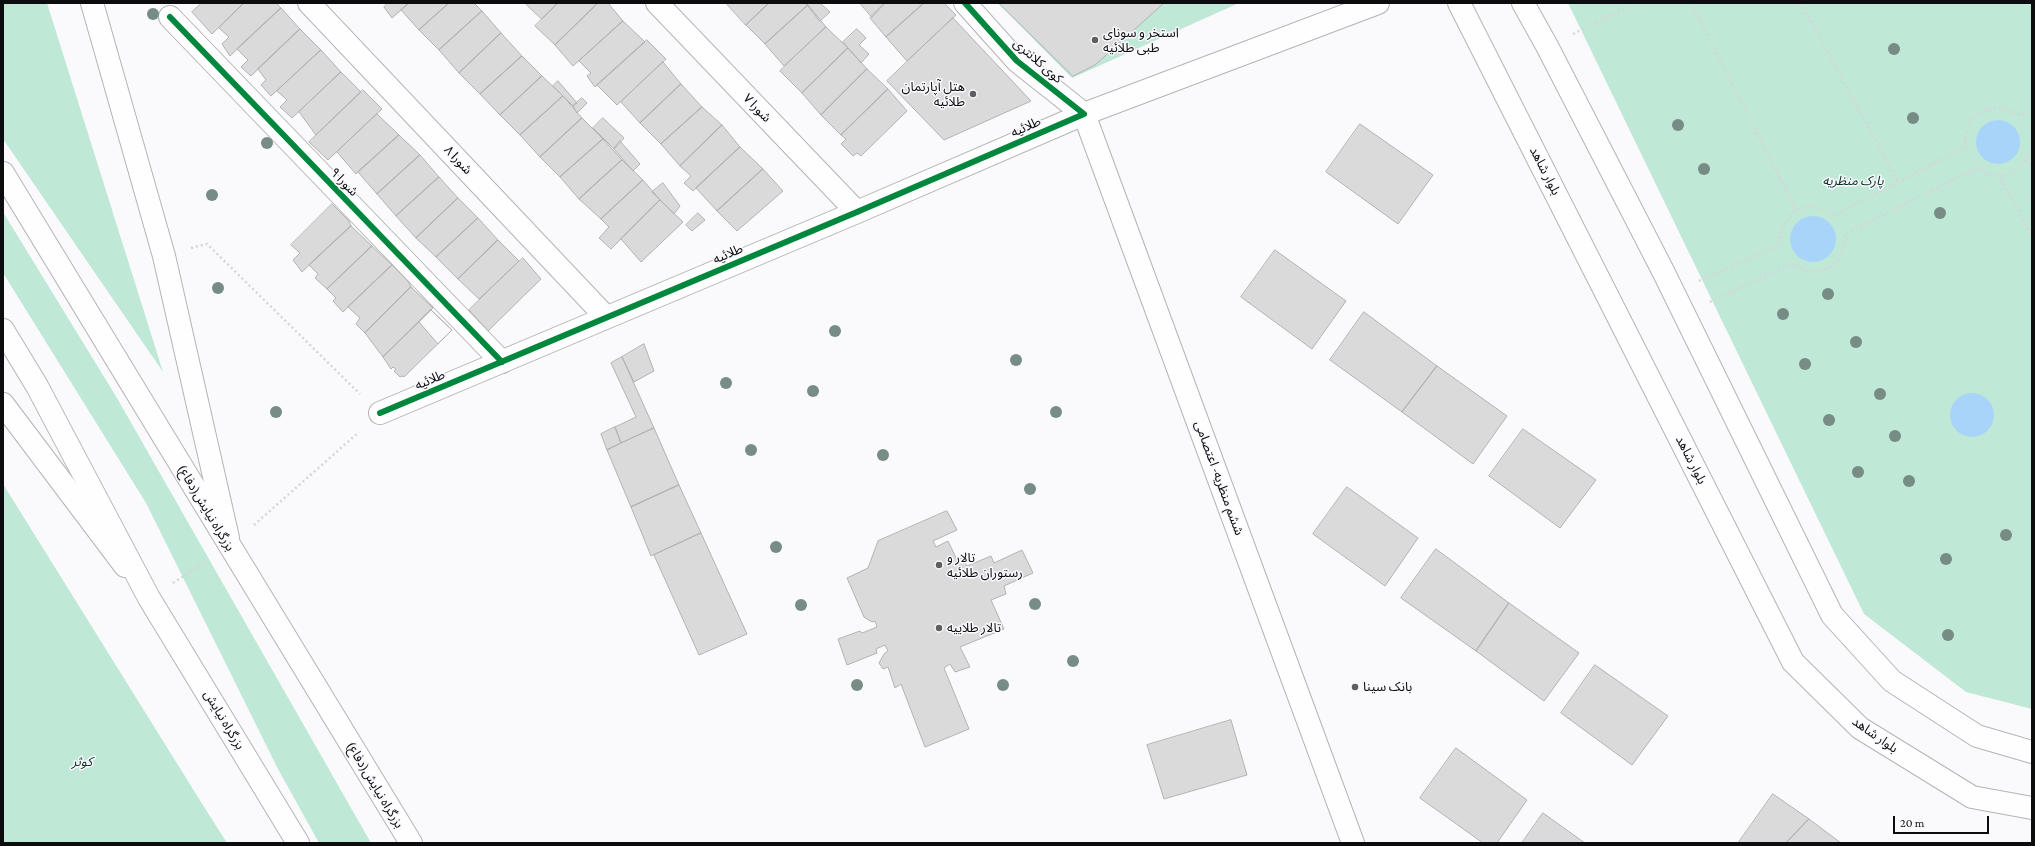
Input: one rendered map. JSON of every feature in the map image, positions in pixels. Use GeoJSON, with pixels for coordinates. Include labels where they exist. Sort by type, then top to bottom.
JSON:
{"type":"FeatureCollection","features":[{"type":"Feature","properties":{"kind":"main road"},"geometry":{"type":"LineString","coordinates":[[92,3],[164,256],[230,547]]}},
{"type":"Feature","properties":{"kind":"main road","name":"شورا ۸"},"geometry":{"type":"LineString","coordinates":[[309,3],[606,317]]}},
{"type":"Feature","properties":{"kind":"main road","name":"شورا ۷"},"geometry":{"type":"LineString","coordinates":[[657,3],[857,212]]}},
{"type":"Feature","properties":{"kind":"main road","name":"کوی کلانتری"},"geometry":{"type":"LineString","coordinates":[[965,3],[1017,61],[1084,114]]}},
{"type":"Feature","properties":{"kind":"main road","name":"طلائیه"},"geometry":{"type":"LineString","coordinates":[[380,413],[857,212],[1084,114],[1378,3]]}},
{"type":"Feature","properties":{"kind":"main road","name":"بلوار شاهد"},"geometry":{"type":"LineString","coordinates":[[1459,3],[1793,662],[1860,728],[1972,797],[2032,808]]}},
{"type":"Feature","properties":{"kind":"main road"},"geometry":{"type":"LineString","coordinates":[[1523,3],[1547,46],[1673,292],[1832,615],[1892,681],[1977,736],[2032,752]]}},
{"type":"Feature","properties":{"kind":"main road","name":"شورا ۹"},"geometry":{"type":"LineString","coordinates":[[170,17],[502,362]]}},
{"type":"Feature","properties":{"kind":"main road","name":"ششم منظریه- اعتصامی"},"geometry":{"type":"LineString","coordinates":[[1084,114],[1353,843]]}},
{"type":"Feature","properties":{"kind":"main road","name":"بزرگراه نیایش(دفاع)"},"geometry":{"type":"LineString","coordinates":[[3,173],[411,843]]}},
{"type":"Feature","properties":{"kind":"main road"},"geometry":{"type":"LineString","coordinates":[[3,330],[37,386],[149,598]]}},
{"type":"Feature","properties":{"kind":"main road"},"geometry":{"type":"LineString","coordinates":[[3,404],[149,598]]}},
{"type":"Feature","properties":{"kind":"main road","name":"بزرگراه نیایش"},"geometry":{"type":"LineString","coordinates":[[149,598],[298,843]]}},
{"type":"Feature","properties":{"kind":"path"},"geometry":{"type":"LineString","coordinates":[[1547,46],[1637,3]]}},
{"type":"Feature","properties":{"kind":"path"},"geometry":{"type":"LineString","coordinates":[[1691,3],[1796,210]]}},
{"type":"Feature","properties":{"kind":"path"},"geometry":{"type":"LineString","coordinates":[[1801,3],[1898,182]]}},
{"type":"Feature","properties":{"kind":"path"},"geometry":{"type":"LineString","coordinates":[[1673,292],[1780,245],[1782,225],[1796,210],[1816,206],[1826,209],[1835,215],[1965,147],[1964,136],[1967,126],[1973,118],[1981,112],[1991,108],[2001,108],[2020,116],[2032,110]]}},
{"type":"Feature","properties":{"kind":"path"},"geometry":{"type":"LineString","coordinates":[[1684,314],[1791,264],[1801,270],[1812,273],[1833,265],[1841,256],[1845,246],[1845,234],[1977,168],[1988,174],[1999,175],[2010,174],[2020,168],[2028,160],[2032,149],[2032,137]]}},
{"type":"Feature","properties":{"kind":"path"},"geometry":{"type":"LineString","coordinates":[[2028,160],[2032,167]]}},
{"type":"Feature","properties":{"kind":"path"},"geometry":{"type":"LineString","coordinates":[[1999,175],[2032,238]]}},
{"type":"Feature","properties":{"kind":"path"},"geometry":{"type":"LineString","coordinates":[[149,598],[230,547],[380,413],[207,244]]}},
{"type":"Feature","properties":{"kind":"green space"},"geometry":{"type":"Polygon","coordinates":[[[3,3],[47,3],[163,372],[3,139],[3,3]]]}},
{"type":"Feature","properties":{"kind":"green space","name":"استخر و سونای طبی طلائیه"},"geometry":{"type":"Polygon","coordinates":[[[998,3],[1239,3],[1072,78],[998,3]]]}},
{"type":"Feature","properties":{"kind":"green space","name":"پارک منظریه"},"geometry":{"type":"Polygon","coordinates":[[[1568,3],[2032,3],[2032,709],[1966,692],[1864,614],[1568,3]]]}},
{"type":"Feature","properties":{"kind":"green space"},"geometry":{"type":"Polygon","coordinates":[[[3,212],[117,398],[371,843],[319,843],[278,769],[146,503],[3,273],[3,212]]]}},
{"type":"Feature","properties":{"kind":"green space","name":"کوثر"},"geometry":{"type":"Polygon","coordinates":[[[3,484],[201,802],[227,843],[3,843],[3,484]]]}},
{"type":"Feature","properties":{"kind":"water"},"geometry":{"type":"Polygon","coordinates":[[[1998,120],[2010,124],[2016,130],[2020,142],[2016,154],[2010,160],[1998,164],[1986,160],[1980,154],[1976,142],[1980,130],[1986,124],[1998,120]]]}},
{"type":"Feature","properties":{"kind":"water"},"geometry":{"type":"Polygon","coordinates":[[[1818,216],[1822,217],[1832,226],[1835,230],[1835,248],[1826,258],[1818,262],[1808,262],[1800,258],[1791,248],[1790,234],[1794,226],[1804,217],[1818,216]]]}},
{"type":"Feature","properties":{"kind":"water"},"geometry":{"type":"Polygon","coordinates":[[[1972,393],[1984,397],[1990,403],[1994,415],[1990,427],[1984,433],[1972,437],[1960,433],[1954,427],[1950,415],[1954,403],[1960,397],[1972,393]]]}},
{"type":"Feature","properties":{"kind":"building"},"geometry":{"type":"Polygon","coordinates":[[[202,3],[244,3],[212,34],[192,12],[202,3]]]}},
{"type":"Feature","properties":{"kind":"building"},"geometry":{"type":"Polygon","coordinates":[[[244,3],[276,3],[281,8],[230,56],[222,44],[229,37],[219,28],[244,3]]]}},
{"type":"Feature","properties":{"kind":"building"},"geometry":{"type":"Polygon","coordinates":[[[388,3],[409,3],[392,18],[384,7],[388,3]]]}},
{"type":"Feature","properties":{"kind":"building"},"geometry":{"type":"Polygon","coordinates":[[[409,3],[449,3],[419,30],[401,10],[409,3]]]}},
{"type":"Feature","properties":{"kind":"building"},"geometry":{"type":"Polygon","coordinates":[[[449,3],[474,3],[482,11],[439,50],[419,30],[449,3]]]}},
{"type":"Feature","properties":{"kind":"building"},"geometry":{"type":"Polygon","coordinates":[[[525,3],[558,3],[542,19],[525,3]]]}},
{"type":"Feature","properties":{"kind":"building"},"geometry":{"type":"Polygon","coordinates":[[[558,3],[598,3],[555,45],[535,26],[558,3]]]}},
{"type":"Feature","properties":{"kind":"building"},"geometry":{"type":"Polygon","coordinates":[[[598,3],[608,3],[623,21],[573,66],[555,45],[598,3]]]}},
{"type":"Feature","properties":{"kind":"building"},"geometry":{"type":"Polygon","coordinates":[[[726,3],[769,3],[746,25],[726,3]]]}},
{"type":"Feature","properties":{"kind":"building"},"geometry":{"type":"Polygon","coordinates":[[[769,3],[806,3],[808,5],[765,44],[746,25],[769,3]]]}},
{"type":"Feature","properties":{"kind":"building"},"geometry":{"type":"Polygon","coordinates":[[[806,3],[820,3],[830,12],[820,21],[806,3]]]}},
{"type":"Feature","properties":{"kind":"building"},"geometry":{"type":"Polygon","coordinates":[[[860,3],[885,3],[872,17],[860,3]]]}},
{"type":"Feature","properties":{"kind":"building"},"geometry":{"type":"Polygon","coordinates":[[[885,3],[924,3],[886,37],[870,18],[885,3]]]}},
{"type":"Feature","properties":{"kind":"building"},"geometry":{"type":"Polygon","coordinates":[[[924,3],[944,3],[956,15],[907,61],[886,37],[924,3]]]}},
{"type":"Feature","properties":{"kind":"building","name":"استخر و سونای طبی طلائیه"},"geometry":{"type":"Polygon","coordinates":[[[999,3],[1164,3],[1095,65],[1073,76],[999,3]]]}},
{"type":"Feature","properties":{"kind":"building"},"geometry":{"type":"Polygon","coordinates":[[[808,5],[826,27],[784,66],[765,44],[808,5]]]}},
{"type":"Feature","properties":{"kind":"building"},"geometry":{"type":"Polygon","coordinates":[[[281,8],[300,29],[251,76],[241,67],[248,60],[237,49],[281,8]]]}},
{"type":"Feature","properties":{"kind":"building"},"geometry":{"type":"Polygon","coordinates":[[[482,11],[501,33],[459,73],[439,50],[482,11]]]}},
{"type":"Feature","properties":{"kind":"building"},"geometry":{"type":"Polygon","coordinates":[[[953,18],[1031,101],[944,140],[887,81],[953,18]]]}},
{"type":"Feature","properties":{"kind":"building"},"geometry":{"type":"Polygon","coordinates":[[[623,21],[645,42],[595,87],[587,76],[591,73],[579,61],[623,21]]]}},
{"type":"Feature","properties":{"kind":"building"},"geometry":{"type":"Polygon","coordinates":[[[826,27],[848,48],[802,93],[780,71],[826,27]]]}},
{"type":"Feature","properties":{"kind":"building"},"geometry":{"type":"Polygon","coordinates":[[[300,29],[321,50],[271,96],[261,85],[266,80],[258,69],[300,29]]]}},
{"type":"Feature","properties":{"kind":"building"},"geometry":{"type":"Polygon","coordinates":[[[857,29],[866,38],[859,45],[869,54],[861,63],[843,42],[857,29]]]}},
{"type":"Feature","properties":{"kind":"building"},"geometry":{"type":"Polygon","coordinates":[[[501,33],[522,56],[480,94],[459,73],[501,33]]]}},
{"type":"Feature","properties":{"kind":"building"},"geometry":{"type":"Polygon","coordinates":[[[647,40],[666,59],[617,105],[597,85],[647,40]]]}},
{"type":"Feature","properties":{"kind":"building"},"geometry":{"type":"Polygon","coordinates":[[[848,48],[867,69],[821,115],[802,93],[848,48]]]}},
{"type":"Feature","properties":{"kind":"building"},"geometry":{"type":"Polygon","coordinates":[[[321,50],[341,72],[292,118],[280,107],[287,100],[277,91],[321,50]]]}},
{"type":"Feature","properties":{"kind":"building"},"geometry":{"type":"Polygon","coordinates":[[[522,56],[542,76],[500,115],[480,94],[522,56]]]}},
{"type":"Feature","properties":{"kind":"building"},"geometry":{"type":"Polygon","coordinates":[[[663,62],[681,84],[640,123],[621,102],[663,62]]]}},
{"type":"Feature","properties":{"kind":"building"},"geometry":{"type":"Polygon","coordinates":[[[867,69],[888,89],[841,135],[821,115],[867,69]]]}},
{"type":"Feature","properties":{"kind":"building"},"geometry":{"type":"Polygon","coordinates":[[[341,72],[361,92],[316,135],[299,112],[341,72]]]}},
{"type":"Feature","properties":{"kind":"building"},"geometry":{"type":"Polygon","coordinates":[[[542,76],[563,96],[520,135],[500,115],[542,76]]]}},
{"type":"Feature","properties":{"kind":"building"},"geometry":{"type":"Polygon","coordinates":[[[558,81],[577,103],[573,106],[553,86],[558,81]]]}},
{"type":"Feature","properties":{"kind":"building"},"geometry":{"type":"Polygon","coordinates":[[[681,84],[702,107],[661,144],[640,123],[681,84]]]}},
{"type":"Feature","properties":{"kind":"building"},"geometry":{"type":"Polygon","coordinates":[[[888,89],[907,111],[861,156],[857,153],[853,156],[841,144],[846,139],[841,135],[888,89]]]}},
{"type":"Feature","properties":{"kind":"building"},"geometry":{"type":"Polygon","coordinates":[[[363,90],[382,109],[328,160],[309,142],[363,90]]]}},
{"type":"Feature","properties":{"kind":"building"},"geometry":{"type":"Polygon","coordinates":[[[563,96],[582,118],[540,157],[520,135],[563,96]]]}},
{"type":"Feature","properties":{"kind":"building"},"geometry":{"type":"Polygon","coordinates":[[[582,98],[587,103],[577,113],[573,106],[582,98]]]}},
{"type":"Feature","properties":{"kind":"building"},"geometry":{"type":"Polygon","coordinates":[[[702,107],[722,125],[680,166],[661,144],[702,107]]]}},
{"type":"Feature","properties":{"kind":"building"},"geometry":{"type":"Polygon","coordinates":[[[377,114],[399,135],[356,174],[337,152],[377,114]]]}},
{"type":"Feature","properties":{"kind":"building"},"geometry":{"type":"Polygon","coordinates":[[[582,118],[603,139],[560,177],[540,157],[582,118]]]}},
{"type":"Feature","properties":{"kind":"building"},"geometry":{"type":"Polygon","coordinates":[[[603,118],[624,138],[614,149],[593,128],[603,118]]]}},
{"type":"Feature","properties":{"kind":"building"},"geometry":{"type":"Polygon","coordinates":[[[1360,124],[1433,175],[1398,224],[1326,172],[1360,124]]]}},
{"type":"Feature","properties":{"kind":"building"},"geometry":{"type":"Polygon","coordinates":[[[722,125],[740,147],[693,191],[684,183],[691,176],[680,166],[722,125]]]}},
{"type":"Feature","properties":{"kind":"building"},"geometry":{"type":"Polygon","coordinates":[[[399,135],[420,155],[377,194],[358,172],[399,135]]]}},
{"type":"Feature","properties":{"kind":"building"},"geometry":{"type":"Polygon","coordinates":[[[603,139],[622,160],[579,199],[560,177],[603,139]]]}},
{"type":"Feature","properties":{"kind":"building"},"geometry":{"type":"Polygon","coordinates":[[[620,141],[640,164],[633,171],[614,149],[620,141]]]}},
{"type":"Feature","properties":{"kind":"building"},"geometry":{"type":"Polygon","coordinates":[[[740,147],[763,169],[717,211],[696,188],[740,147]]]}},
{"type":"Feature","properties":{"kind":"building"},"geometry":{"type":"Polygon","coordinates":[[[420,155],[439,177],[396,216],[377,194],[420,155]]]}},
{"type":"Feature","properties":{"kind":"building"},"geometry":{"type":"Polygon","coordinates":[[[622,160],[643,180],[601,219],[579,199],[622,160]]]}},
{"type":"Feature","properties":{"kind":"building"},"geometry":{"type":"Polygon","coordinates":[[[763,169],[783,191],[737,231],[717,211],[763,169]]]}},
{"type":"Feature","properties":{"kind":"building"},"geometry":{"type":"Polygon","coordinates":[[[439,177],[458,198],[416,238],[396,216],[439,177]]]}},
{"type":"Feature","properties":{"kind":"building"},"geometry":{"type":"Polygon","coordinates":[[[643,180],[660,200],[611,249],[599,238],[609,227],[601,219],[643,180]]]}},
{"type":"Feature","properties":{"kind":"building"},"geometry":{"type":"Polygon","coordinates":[[[663,183],[680,206],[674,214],[652,192],[663,183]]]}},
{"type":"Feature","properties":{"kind":"building"},"geometry":{"type":"Polygon","coordinates":[[[458,198],[478,218],[436,257],[416,238],[458,198]]]}},
{"type":"Feature","properties":{"kind":"building"},"geometry":{"type":"Polygon","coordinates":[[[660,200],[683,222],[641,262],[621,239],[660,200]]]}},
{"type":"Feature","properties":{"kind":"building"},"geometry":{"type":"Polygon","coordinates":[[[332,204],[349,221],[351,226],[302,272],[293,260],[300,253],[291,245],[332,204]]]}},
{"type":"Feature","properties":{"kind":"building"},"geometry":{"type":"Polygon","coordinates":[[[698,213],[705,220],[692,231],[686,225],[698,213]]]}},
{"type":"Feature","properties":{"kind":"building"},"geometry":{"type":"Polygon","coordinates":[[[478,218],[498,240],[458,279],[436,257],[478,218]]]}},
{"type":"Feature","properties":{"kind":"building"},"geometry":{"type":"Polygon","coordinates":[[[351,226],[372,246],[327,289],[315,278],[318,274],[309,265],[351,226]]]}},
{"type":"Feature","properties":{"kind":"building"},"geometry":{"type":"Polygon","coordinates":[[[498,240],[519,261],[479,299],[458,279],[498,240]]]}},
{"type":"Feature","properties":{"kind":"building"},"geometry":{"type":"Polygon","coordinates":[[[372,246],[392,265],[343,312],[333,301],[336,298],[327,289],[372,246]]]}},
{"type":"Feature","properties":{"kind":"building"},"geometry":{"type":"Polygon","coordinates":[[[1275,250],[1346,301],[1312,349],[1241,297],[1275,250]]]}},
{"type":"Feature","properties":{"kind":"building"},"geometry":{"type":"Polygon","coordinates":[[[523,258],[541,279],[488,331],[469,310],[523,258]]]}},
{"type":"Feature","properties":{"kind":"building"},"geometry":{"type":"Polygon","coordinates":[[[392,265],[408,281],[411,287],[365,333],[356,324],[360,318],[348,307],[392,265]]]}},
{"type":"Feature","properties":{"kind":"building"},"geometry":{"type":"Polygon","coordinates":[[[411,287],[433,308],[383,357],[365,333],[411,287]]]}},
{"type":"Feature","properties":{"kind":"building"},"geometry":{"type":"Polygon","coordinates":[[[431,310],[452,330],[438,344],[419,322],[431,310]]]}},
{"type":"Feature","properties":{"kind":"building"},"geometry":{"type":"Polygon","coordinates":[[[431,310],[452,330],[404,377],[400,377],[394,371],[396,369],[393,367],[391,369],[383,357],[431,310]]]}},
{"type":"Feature","properties":{"kind":"building"},"geometry":{"type":"Polygon","coordinates":[[[1364,312],[1437,366],[1402,412],[1330,360],[1364,312]]]}},
{"type":"Feature","properties":{"kind":"building"},"geometry":{"type":"Polygon","coordinates":[[[644,344],[654,371],[634,382],[622,357],[644,344]]]}},
{"type":"Feature","properties":{"kind":"building"},"geometry":{"type":"Polygon","coordinates":[[[622,357],[654,428],[621,443],[615,427],[636,417],[611,363],[622,357]]]}},
{"type":"Feature","properties":{"kind":"building"},"geometry":{"type":"Polygon","coordinates":[[[1437,366],[1507,416],[1473,464],[1402,412],[1437,366]]]}},
{"type":"Feature","properties":{"kind":"building"},"geometry":{"type":"Polygon","coordinates":[[[615,427],[621,443],[607,450],[601,434],[615,427]]]}},
{"type":"Feature","properties":{"kind":"building"},"geometry":{"type":"Polygon","coordinates":[[[654,428],[679,485],[631,507],[607,450],[654,428]]]}},
{"type":"Feature","properties":{"kind":"building"},"geometry":{"type":"Polygon","coordinates":[[[1523,429],[1596,480],[1560,528],[1489,476],[1523,429]]]}},
{"type":"Feature","properties":{"kind":"building"},"geometry":{"type":"Polygon","coordinates":[[[679,485],[701,533],[651,556],[631,507],[679,485]]]}},
{"type":"Feature","properties":{"kind":"building"},"geometry":{"type":"Polygon","coordinates":[[[1347,487],[1418,538],[1385,586],[1313,534],[1347,487]]]}},
{"type":"Feature","properties":{"kind":"building","name":"تالار طلاییه"},"geometry":{"type":"Polygon","coordinates":[[[947,511],[957,530],[933,541],[936,547],[948,541],[957,560],[962,558],[967,566],[991,556],[994,563],[1022,550],[1033,573],[1004,586],[1006,594],[991,600],[1004,629],[960,647],[970,667],[955,672],[950,664],[944,668],[969,729],[925,747],[901,684],[895,688],[888,667],[883,669],[879,663],[884,654],[888,651],[885,645],[876,649],[877,653],[847,665],[838,639],[860,631],[862,633],[877,627],[875,621],[872,622],[864,617],[847,578],[868,568],[878,541],[947,511]]]}},
{"type":"Feature","properties":{"kind":"building"},"geometry":{"type":"Polygon","coordinates":[[[701,533],[747,634],[699,655],[654,555],[701,533]]]}},
{"type":"Feature","properties":{"kind":"building"},"geometry":{"type":"Polygon","coordinates":[[[1436,549],[1509,603],[1476,651],[1401,598],[1436,549]]]}},
{"type":"Feature","properties":{"kind":"building"},"geometry":{"type":"Polygon","coordinates":[[[1509,603],[1579,653],[1544,701],[1476,651],[1509,603]]]}},
{"type":"Feature","properties":{"kind":"building"},"geometry":{"type":"Polygon","coordinates":[[[1595,665],[1668,716],[1632,765],[1561,713],[1595,665]]]}},
{"type":"Feature","properties":{"kind":"building"},"geometry":{"type":"Polygon","coordinates":[[[1231,720],[1247,775],[1164,799],[1147,745],[1231,720]]]}},
{"type":"Feature","properties":{"kind":"building"},"geometry":{"type":"Polygon","coordinates":[[[1456,748],[1527,800],[1497,843],[1483,843],[1420,798],[1456,748]]]}},
{"type":"Feature","properties":{"kind":"building"},"geometry":{"type":"Polygon","coordinates":[[[1773,794],[1809,819],[1786,843],[1739,842],[1773,794]]]}},
{"type":"Feature","properties":{"kind":"building"},"geometry":{"type":"Polygon","coordinates":[[[1543,813],[1585,843],[1522,843],[1543,813]]]}},
{"type":"Feature","properties":{"kind":"building"},"geometry":{"type":"Polygon","coordinates":[[[1809,819],[1841,843],[1786,843],[1809,819]]]}},
{"type":"Feature","properties":{"kind":"cycle path"},"geometry":{"type":"LineString","coordinates":[[380,413],[857,212],[1084,114],[1017,61],[965,3]]}},
{"type":"Feature","properties":{"kind":"cycle path"},"geometry":{"type":"LineString","coordinates":[[170,17],[502,362]]}},
{"type":"Feature","properties":{"kind":"place","name":"استخر و سونای طبی طلائیه"},"geometry":{"type":"Point","coordinates":[1095,40]}},
{"type":"Feature","properties":{"kind":"place","name":"هتل آپارتمان طلائیه"},"geometry":{"type":"Point","coordinates":[973,94]}},
{"type":"Feature","properties":{"kind":"place","name":"تالار و رستوران طلائیه"},"geometry":{"type":"Point","coordinates":[939,565]}},
{"type":"Feature","properties":{"kind":"place","name":"تالار طلاییه"},"geometry":{"type":"Point","coordinates":[939,628]}},
{"type":"Feature","properties":{"kind":"place","name":"بانک سینا"},"geometry":{"type":"Point","coordinates":[1355,687]}}]}
